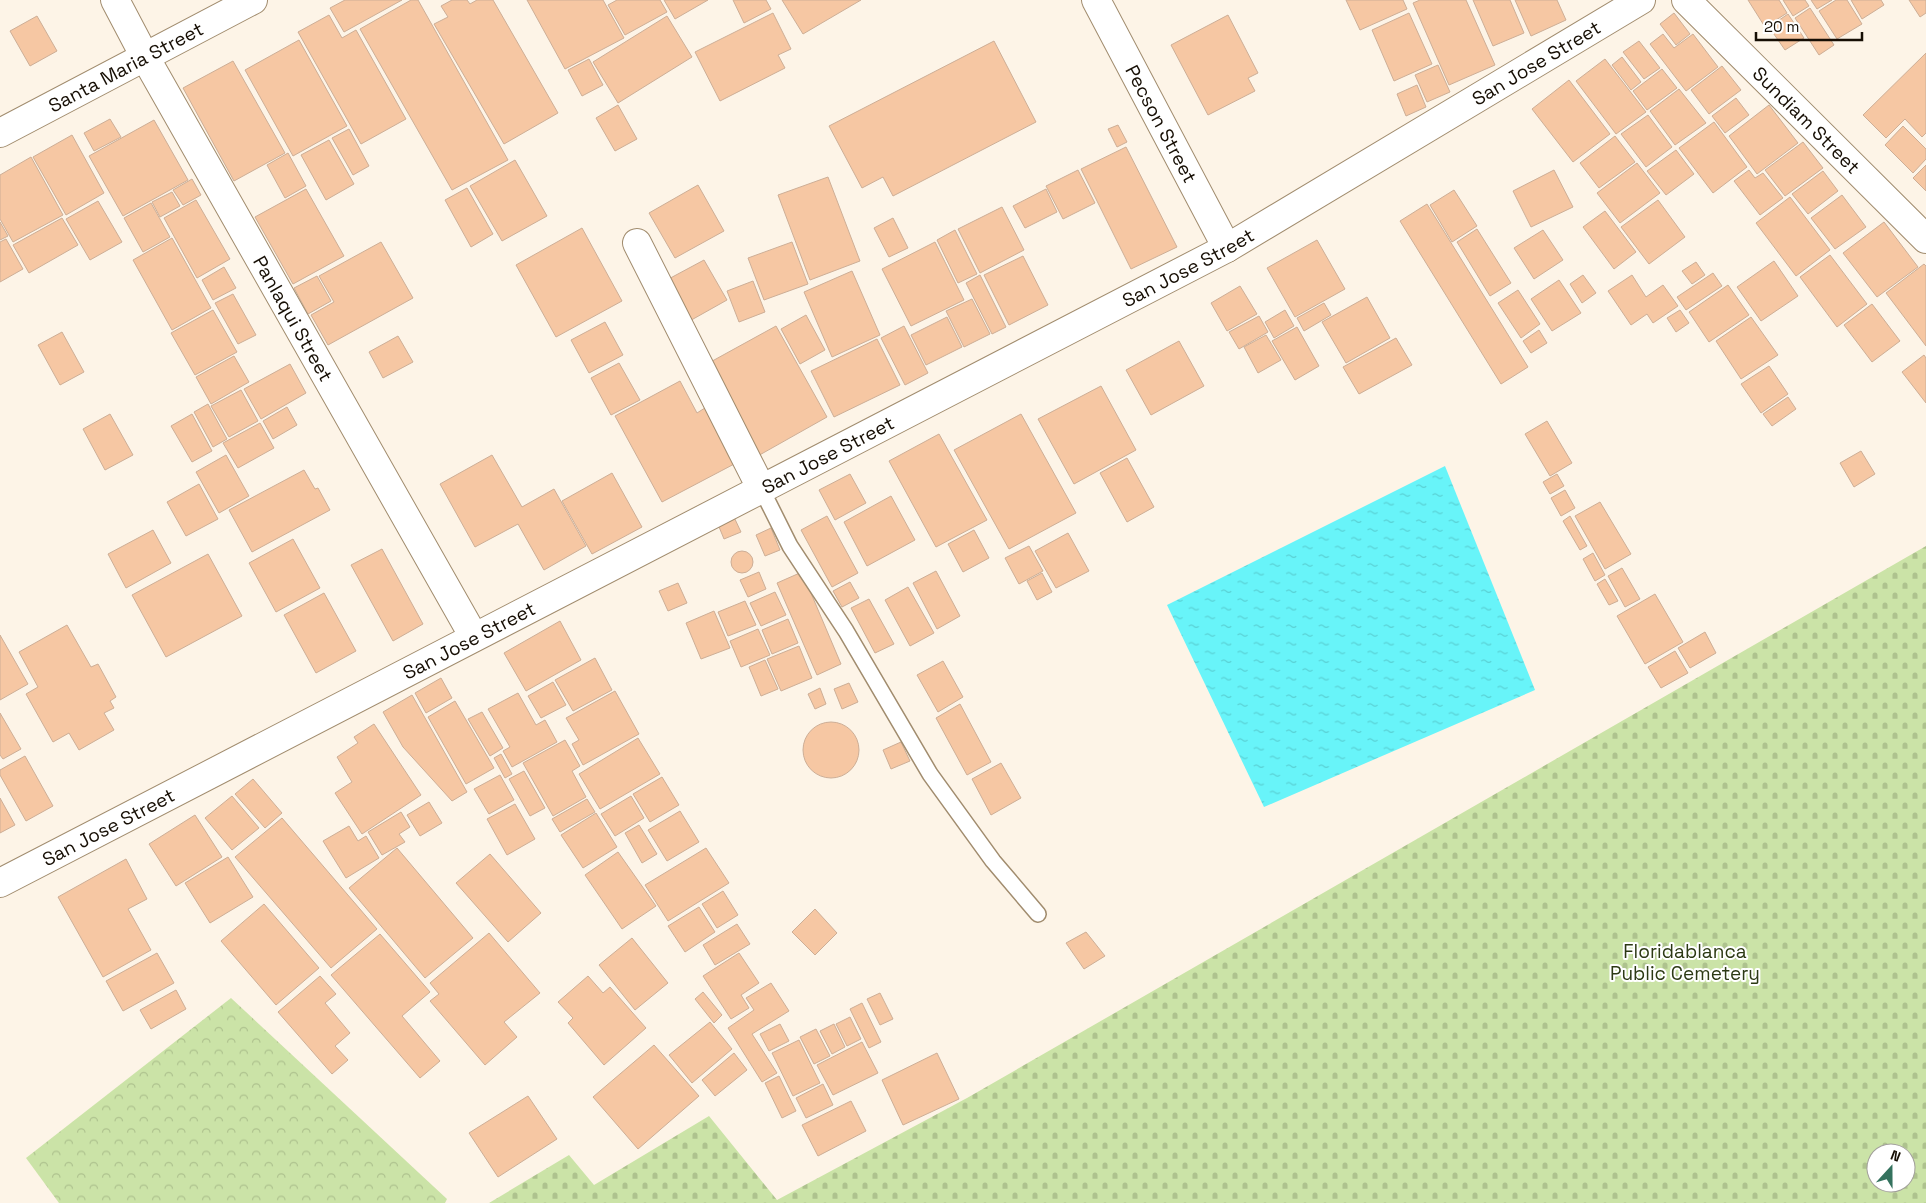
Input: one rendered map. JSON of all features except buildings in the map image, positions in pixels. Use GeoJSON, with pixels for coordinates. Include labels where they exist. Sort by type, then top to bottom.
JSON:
{"type":"FeatureCollection","features":[{"type":"Feature","properties":{"kind":"street","name":"Panlaqui Street"},"geometry":{"type":"LineString","coordinates":[[116,0],[145,57],[474,637]]}},
{"type":"Feature","properties":{"kind":"street","name":"Santa Maria Street"},"geometry":{"type":"LineString","coordinates":[[0,133],[253,0]]}},
{"type":"Feature","properties":{"kind":"street","name":"Pecson Street"},"geometry":{"type":"LineString","coordinates":[[1096,0],[1227,248]]}},
{"type":"Feature","properties":{"kind":"street","name":"San Jose Street"},"geometry":{"type":"LineString","coordinates":[[0,883],[1227,248],[1641,0]]}},
{"type":"Feature","properties":{"kind":"street","name":"Sundiam Street"},"geometry":{"type":"LineString","coordinates":[[1686,0],[1926,239]]}},
{"type":"Feature","properties":{"kind":"street"},"geometry":{"type":"LineString","coordinates":[[637,243],[762,490]]}},
{"type":"Feature","properties":{"kind":"lane"},"geometry":{"type":"LineString","coordinates":[[762,490],[790,546],[846,632],[930,774],[993,861],[1038,914]]}},
{"type":"Feature","properties":{"kind":"green space","name":"Floridablanca Public Cemetery"},"geometry":{"type":"Polygon","coordinates":[[[1926,546],[1926,1203],[489,1203],[569,1155],[594,1185],[709,1116],[777,1200],[967,1098],[1926,546]]]}},
{"type":"Feature","properties":{"kind":"green space"},"geometry":{"type":"Polygon","coordinates":[[[231,998],[447,1199],[445,1203],[59,1203],[26,1158],[231,998]]]}},
{"type":"Feature","properties":{"kind":"water"},"geometry":{"type":"Polygon","coordinates":[[[1445,466],[1535,690],[1264,807],[1167,605],[1445,466]]]}}]}
